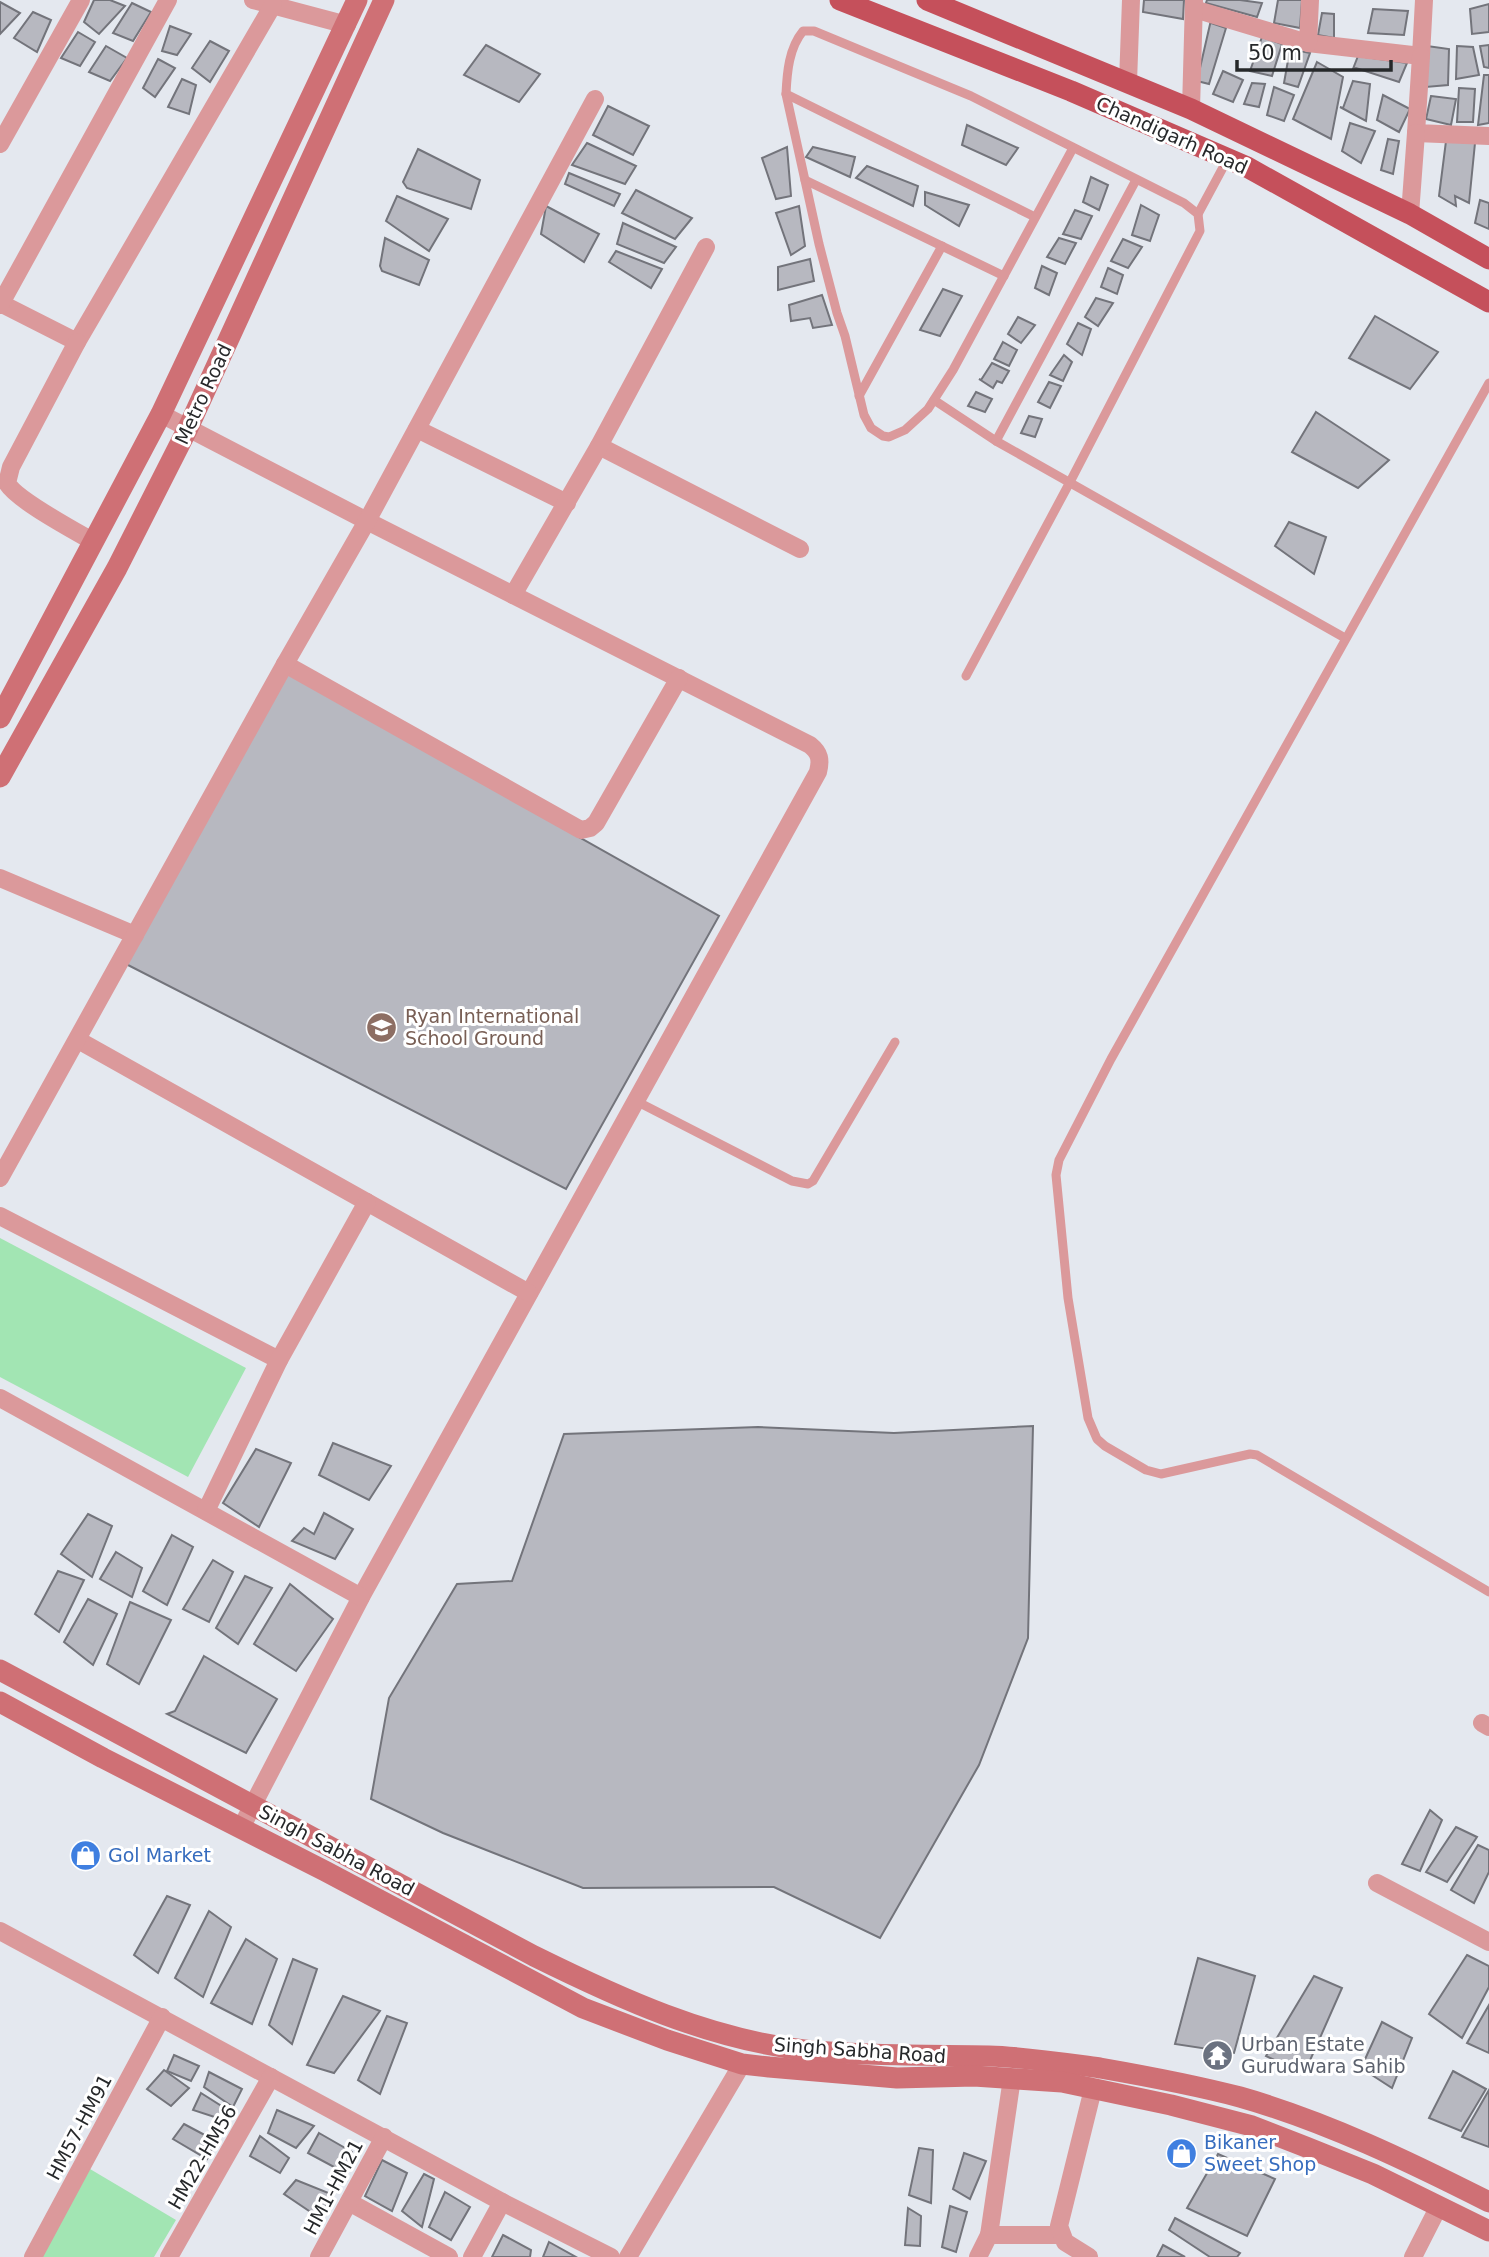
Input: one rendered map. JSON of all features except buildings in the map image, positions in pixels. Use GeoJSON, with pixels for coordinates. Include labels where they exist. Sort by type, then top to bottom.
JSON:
{"type":"FeatureCollection","features":[{"type":"Feature","properties":{"kind":"main road","name":"Chandigarh Road"},"geometry":{"type":"LineString","coordinates":[[927,0],[1191,108],[1410,214],[1489,259]]}},
{"type":"Feature","properties":{"kind":"main road","name":"Chandigarh Road"},"geometry":{"type":"LineString","coordinates":[[844,1],[1071,91],[1227,158],[1489,302]]}},
{"type":"Feature","properties":{"kind":"street"},"geometry":{"type":"LineString","coordinates":[[0,145],[81,0]]}},
{"type":"Feature","properties":{"kind":"street"},"geometry":{"type":"LineString","coordinates":[[77,342],[0,304],[168,0]]}},
{"type":"Feature","properties":{"kind":"street"},"geometry":{"type":"LineString","coordinates":[[253,0],[347,24]]}},
{"type":"Feature","properties":{"kind":"street","name":"Metro Road"},"geometry":{"type":"LineString","coordinates":[[0,718],[161,414],[357,0]]}},
{"type":"Feature","properties":{"kind":"street","name":"Metro Road"},"geometry":{"type":"LineString","coordinates":[[0,777],[117,568],[188,428],[384,0]]}},
{"type":"Feature","properties":{"kind":"street"},"geometry":{"type":"LineString","coordinates":[[1128,82],[1131,0]]}},
{"type":"Feature","properties":{"kind":"street"},"geometry":{"type":"LineString","coordinates":[[1308,43],[1310,0]]}},
{"type":"Feature","properties":{"kind":"street"},"geometry":{"type":"LineString","coordinates":[[1410,214],[1424,0]]}},
{"type":"Feature","properties":{"kind":"street"},"geometry":{"type":"LineString","coordinates":[[1191,108],[1194,4],[1308,43],[1421,56]]}},
{"type":"Feature","properties":{"kind":"street"},"geometry":{"type":"LineString","coordinates":[[94,542],[11,489],[7,483],[11,467],[77,342],[273,5]]}},
{"type":"Feature","properties":{"kind":"street"},"geometry":{"type":"LineString","coordinates":[[0,1178],[285,664],[367,522],[596,99]]}},
{"type":"Feature","properties":{"kind":"street"},"geometry":{"type":"LineString","coordinates":[[1416,133],[1489,136]]}},
{"type":"Feature","properties":{"kind":"street"},"geometry":{"type":"LineString","coordinates":[[513,595],[599,446],[706,247]]}},
{"type":"Feature","properties":{"kind":"street"},"geometry":{"type":"LineString","coordinates":[[161,414],[367,522],[810,745],[817,751],[820,763],[812,784],[361,1597],[241,1828]]}},
{"type":"Feature","properties":{"kind":"street"},"geometry":{"type":"LineString","coordinates":[[417,429],[567,503]]}},
{"type":"Feature","properties":{"kind":"street"},"geometry":{"type":"LineString","coordinates":[[599,446],[800,549]]}},
{"type":"Feature","properties":{"kind":"street"},"geometry":{"type":"LineString","coordinates":[[285,664],[581,830],[590,828],[596,822],[679,678]]}},
{"type":"Feature","properties":{"kind":"street"},"geometry":{"type":"LineString","coordinates":[[0,878],[135,935]]}},
{"type":"Feature","properties":{"kind":"street"},"geometry":{"type":"LineString","coordinates":[[78,1040],[529,1293]]}},
{"type":"Feature","properties":{"kind":"street"},"geometry":{"type":"LineString","coordinates":[[206,1511],[279,1360],[367,1202]]}},
{"type":"Feature","properties":{"kind":"street"},"geometry":{"type":"LineString","coordinates":[[0,1216],[279,1360]]}},
{"type":"Feature","properties":{"kind":"street"},"geometry":{"type":"LineString","coordinates":[[0,1398],[361,1597]]}},
{"type":"Feature","properties":{"kind":"street","name":"Singh Sabha Road"},"geometry":{"type":"LineString","coordinates":[[3,1679],[253,1805],[596,1987],[646,2008],[716,2032],[804,2050],[927,2057],[990,2056],[1096,2079],[1240,2097],[1368,2145],[1489,2202]]}},
{"type":"Feature","properties":{"kind":"street","name":"Singh Sabha Road"},"geometry":{"type":"LineString","coordinates":[[0,1702],[583,2008],[667,2040],[742,2064],[897,2078],[974,2076],[1062,2082],[1096,2079],[1171,2105],[1252,2126],[1373,2174],[1489,2231]]}},
{"type":"Feature","properties":{"kind":"street"},"geometry":{"type":"LineString","coordinates":[[1377,1883],[1489,1942]]}},
{"type":"Feature","properties":{"kind":"street"},"geometry":{"type":"LineString","coordinates":[[0,1931],[502,2202],[611,2257]]}},
{"type":"Feature","properties":{"kind":"street","name":"HM57-HM91"},"geometry":{"type":"LineString","coordinates":[[33,2257],[162,2017]]}},
{"type":"Feature","properties":{"kind":"street"},"geometry":{"type":"LineString","coordinates":[[628,2257],[701,2138],[742,2064]]}},
{"type":"Feature","properties":{"kind":"street","name":"HM22-HM56"},"geometry":{"type":"LineString","coordinates":[[169,2257],[271,2077]]}},
{"type":"Feature","properties":{"kind":"street"},"geometry":{"type":"LineString","coordinates":[[978,2257],[989,2235],[1012,2078]]}},
{"type":"Feature","properties":{"kind":"street"},"geometry":{"type":"LineString","coordinates":[[1089,2257],[1065,2242],[1061,2235],[1060,2217],[1096,2079]]}},
{"type":"Feature","properties":{"kind":"street","name":"HM1-HM21"},"geometry":{"type":"LineString","coordinates":[[319,2257],[384,2137]]}},
{"type":"Feature","properties":{"kind":"street"},"geometry":{"type":"LineString","coordinates":[[349,2202],[449,2257]]}},
{"type":"Feature","properties":{"kind":"street"},"geometry":{"type":"LineString","coordinates":[[472,2257],[502,2202]]}},
{"type":"Feature","properties":{"kind":"street"},"geometry":{"type":"LineString","coordinates":[[1413,2257],[1439,2206]]}},
{"type":"Feature","properties":{"kind":"street"},"geometry":{"type":"LineString","coordinates":[[989,2235],[1061,2235]]}},
{"type":"Feature","properties":{"kind":"lane"},"geometry":{"type":"LineString","coordinates":[[1073,148],[953,370],[928,409],[905,430],[889,437],[871,428],[864,415],[819,244],[786,94],[787,69],[797,38],[803,31],[810,30],[971,96],[1184,203],[1198,214]]}},
{"type":"Feature","properties":{"kind":"lane"},"geometry":{"type":"LineString","coordinates":[[786,94],[1035,217]]}},
{"type":"Feature","properties":{"kind":"lane"},"geometry":{"type":"LineString","coordinates":[[966,676],[1200,231],[1198,214],[1227,158]]}},
{"type":"Feature","properties":{"kind":"lane"},"geometry":{"type":"LineString","coordinates":[[805,180],[1004,276]]}},
{"type":"Feature","properties":{"kind":"lane"},"geometry":{"type":"LineString","coordinates":[[996,441],[1136,180]]}},
{"type":"Feature","properties":{"kind":"lane"},"geometry":{"type":"LineString","coordinates":[[859,396],[942,246]]}},
{"type":"Feature","properties":{"kind":"lane"},"geometry":{"type":"LineString","coordinates":[[1489,383],[1111,1059],[1059,1160],[1056,1184],[1068,1298],[1088,1419],[1097,1438],[1105,1446],[1146,1470],[1161,1474],[1250,1454],[1257,1455],[1489,1592]]}},
{"type":"Feature","properties":{"kind":"lane"},"geometry":{"type":"LineString","coordinates":[[934,400],[996,441],[1345,638]]}},
{"type":"Feature","properties":{"kind":"lane"},"geometry":{"type":"LineString","coordinates":[[636,1101],[792,1181],[807,1184],[813,1181],[895,1042]]}},
{"type":"Feature","properties":{"kind":"green space"},"geometry":{"type":"Polygon","coordinates":[[[0,1238],[246,1368],[188,1477],[0,1377],[0,1238]]]}},
{"type":"Feature","properties":{"kind":"green space"},"geometry":{"type":"Polygon","coordinates":[[[90,2169],[176,2220],[154,2257],[41,2257],[90,2169]]]}},
{"type":"Feature","properties":{"kind":"place","name":"Ryan International School Ground"},"geometry":{"type":"Point","coordinates":[382,1027]}},
{"type":"Feature","properties":{"kind":"place","name":"Gol Market"},"geometry":{"type":"Point","coordinates":[85,1855]}},
{"type":"Feature","properties":{"kind":"place","name":"Urban Estate Gurudwara Sahib"},"geometry":{"type":"Point","coordinates":[1218,2055]}},
{"type":"Feature","properties":{"kind":"place","name":"Bikaner Sweet Shop"},"geometry":{"type":"Point","coordinates":[1181,2153]}}]}
